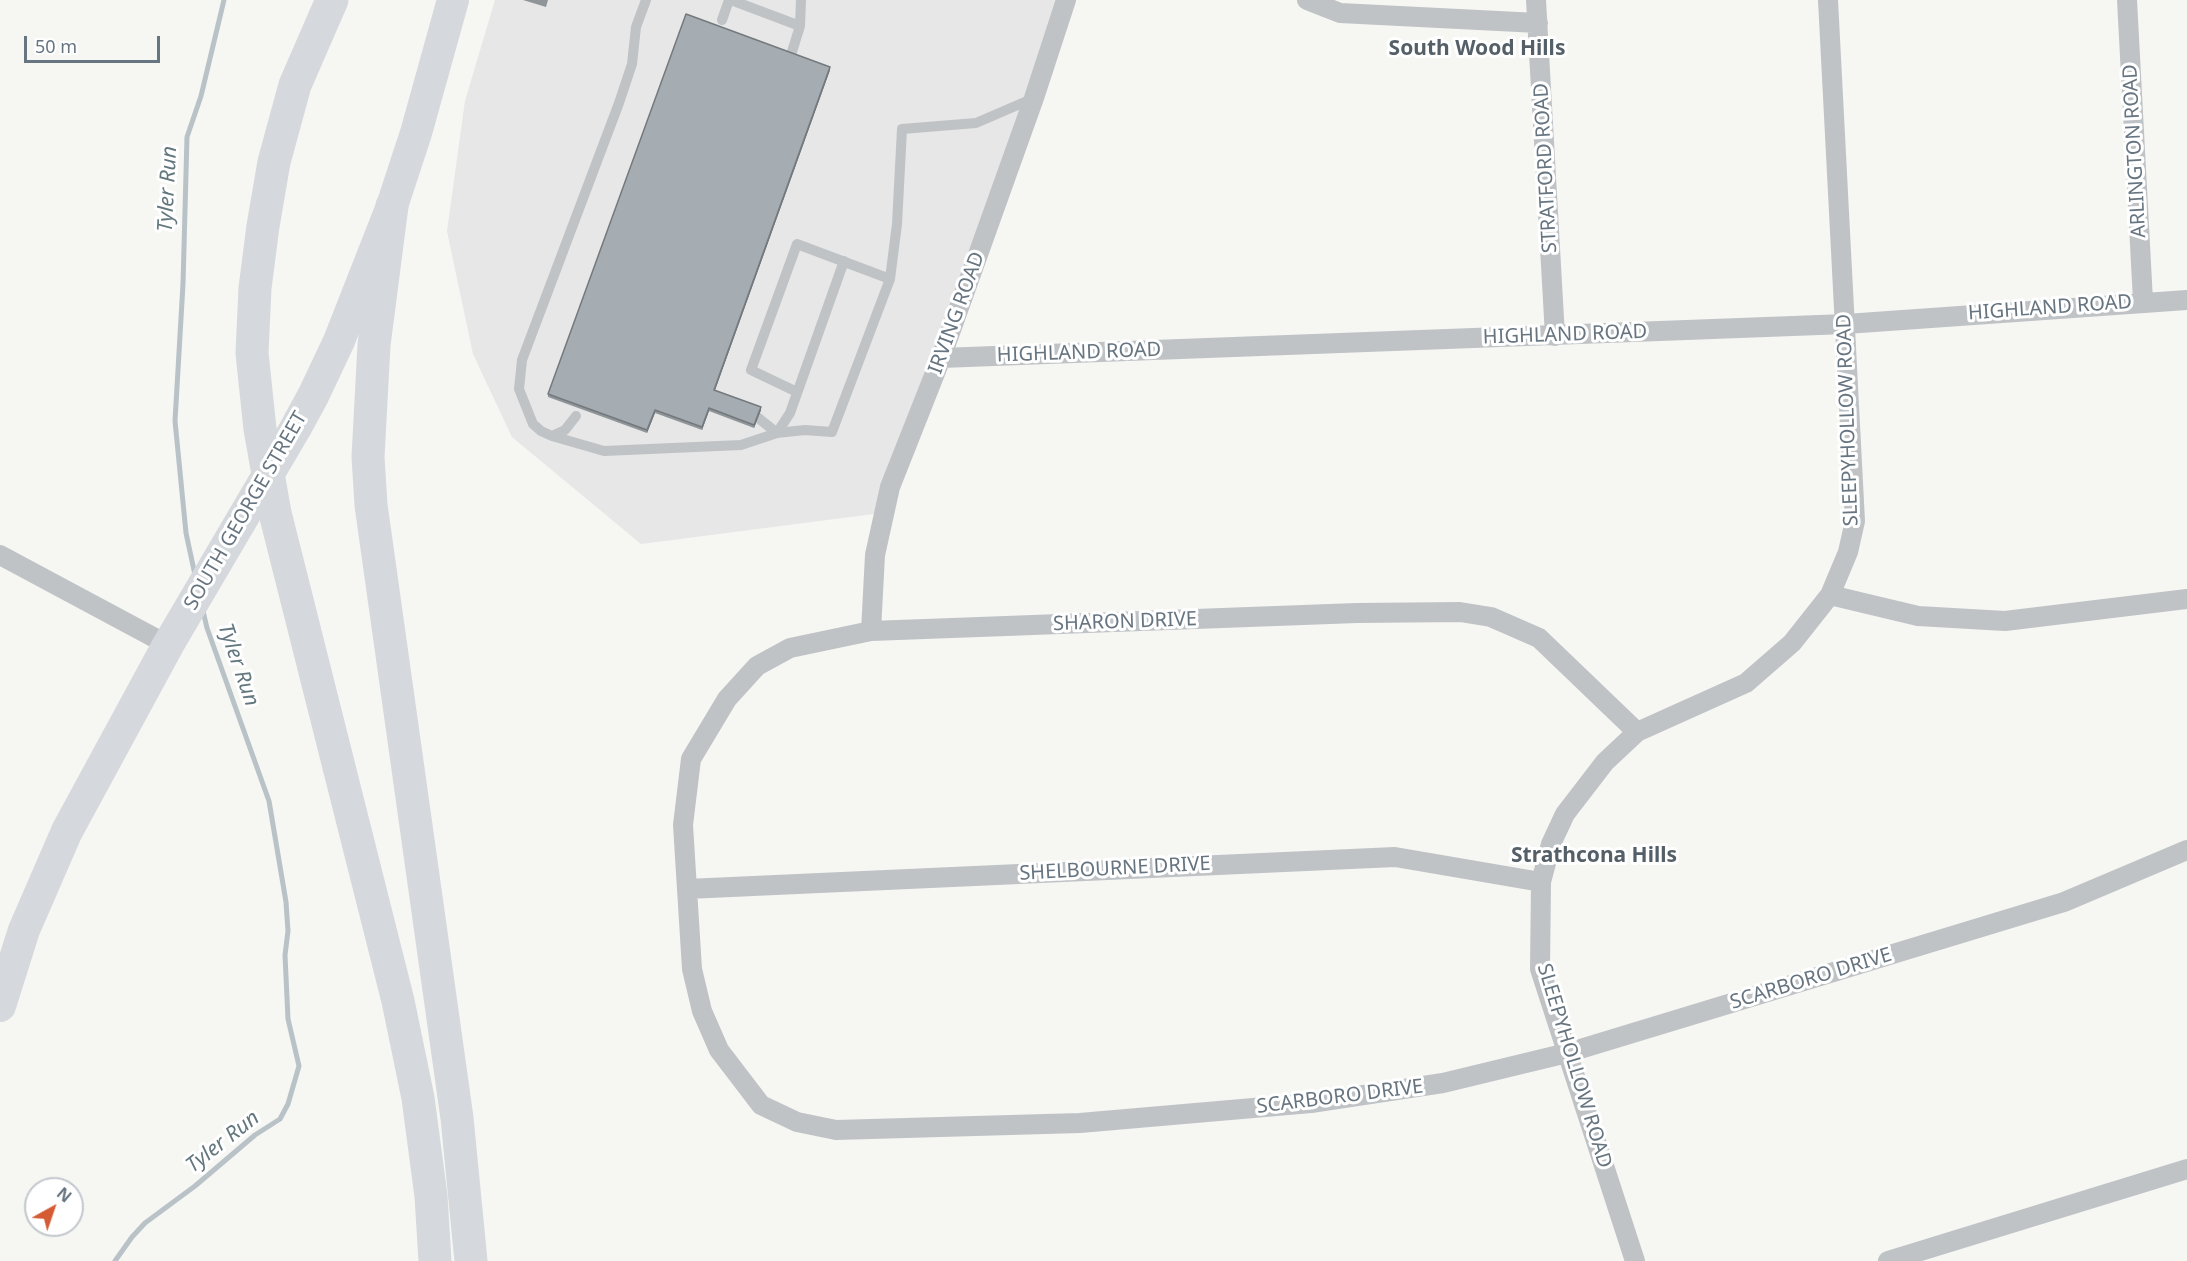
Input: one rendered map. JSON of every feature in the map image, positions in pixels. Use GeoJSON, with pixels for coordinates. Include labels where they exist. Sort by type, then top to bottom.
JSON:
{"type":"FeatureCollection","features":[{"type":"Feature","properties":{"kind":"highway"},"geometry":{"type":"LineString","coordinates":[[332,0],[296,85],[274,162],[255,288],[252,353],[260,429],[275,513],[398,1001],[418,1098],[431,1197],[435,1261]]}},
{"type":"Feature","properties":{"kind":"highway"},"geometry":{"type":"LineString","coordinates":[[392,206],[374,345],[368,457],[371,506],[457,1118],[471,1261]]}},
{"type":"Feature","properties":{"kind":"main road","name":"SOUTH GEORGE STREET"},"geometry":{"type":"LineString","coordinates":[[0,1006],[24,930],[67,831],[168,645],[278,461],[339,341],[392,206],[453,0]]}},
{"type":"Feature","properties":{"kind":"street","name":"IRVING ROAD"},"geometry":{"type":"LineString","coordinates":[[871,631],[875,555],[890,487],[941,358],[1034,98],[1066,0]]}},
{"type":"Feature","properties":{"kind":"street"},"geometry":{"type":"LineString","coordinates":[[1307,0],[1340,13],[1538,23]]}},
{"type":"Feature","properties":{"kind":"street","name":"STRATFORD ROAD"},"geometry":{"type":"LineString","coordinates":[[1536,0],[1555,336]]}},
{"type":"Feature","properties":{"kind":"street","name":"SLEEPYHOLLOW ROAD"},"geometry":{"type":"LineString","coordinates":[[1635,1261],[1540,969],[1541,882],[1551,844],[1565,814],[1605,762],[1637,732],[1746,683],[1792,643],[1830,596],[1848,552],[1855,521],[1828,0]]}},
{"type":"Feature","properties":{"kind":"street","name":"ARLINGTON ROAD"},"geometry":{"type":"LineString","coordinates":[[2127,0],[2143,301]]}},
{"type":"Feature","properties":{"kind":"street","name":"HIGHLAND ROAD"},"geometry":{"type":"LineString","coordinates":[[941,358],[1846,324],[2143,301],[2187,300]]}},
{"type":"Feature","properties":{"kind":"street"},"geometry":{"type":"LineString","coordinates":[[0,555],[168,645]]}},
{"type":"Feature","properties":{"kind":"street"},"geometry":{"type":"LineString","coordinates":[[1830,596],[1918,616],[2005,621],[2187,599]]}},
{"type":"Feature","properties":{"kind":"street","name":"SHARON DRIVE"},"geometry":{"type":"LineString","coordinates":[[683,825],[692,759],[727,699],[757,666],[790,648],[871,631],[1357,613],[1460,612],[1491,617],[1539,638],[1637,732]]}},
{"type":"Feature","properties":{"kind":"street","name":"SCARBORO DRIVE"},"geometry":{"type":"LineString","coordinates":[[683,825],[692,969],[702,1011],[719,1050],[761,1104],[797,1122],[836,1130],[1080,1123],[1311,1104],[1443,1083],[1567,1053],[2064,902],[2187,850]]}},
{"type":"Feature","properties":{"kind":"street","name":"SHELBOURNE DRIVE"},"geometry":{"type":"LineString","coordinates":[[687,889],[1395,857],[1541,882]]}},
{"type":"Feature","properties":{"kind":"street"},"geometry":{"type":"LineString","coordinates":[[1888,1261],[2187,1169]]}},
{"type":"Feature","properties":{"kind":"lane"},"geometry":{"type":"LineString","coordinates":[[646,0],[636,27],[632,64],[522,360],[519,389],[533,424],[541,431],[604,451],[741,445],[777,433],[805,430],[832,432],[891,279],[897,224],[902,129],[976,123],[1034,98]]}},
{"type":"Feature","properties":{"kind":"lane"},"geometry":{"type":"LineString","coordinates":[[722,20],[730,0],[800,26]]}},
{"type":"Feature","properties":{"kind":"lane"},"geometry":{"type":"LineString","coordinates":[[779,57],[794,60],[800,26],[801,0]]}},
{"type":"Feature","properties":{"kind":"lane"},"geometry":{"type":"LineString","coordinates":[[797,392],[751,370],[797,244],[891,279]]}},
{"type":"Feature","properties":{"kind":"lane"},"geometry":{"type":"LineString","coordinates":[[777,433],[789,413],[844,261]]}},
{"type":"Feature","properties":{"kind":"lane"},"geometry":{"type":"LineString","coordinates":[[735,409],[756,417],[777,433]]}},
{"type":"Feature","properties":{"kind":"lane"},"geometry":{"type":"LineString","coordinates":[[552,436],[565,430],[576,416]]}},
{"type":"Feature","properties":{"kind":"shaded area"},"geometry":{"type":"Polygon","coordinates":[[[495,0],[1066,0],[889,512],[641,544],[512,437],[473,354],[447,231],[465,101],[495,0]]]}},
{"type":"Feature","properties":{"kind":"building"},"geometry":{"type":"Polygon","coordinates":[[[686,14],[830,67],[714,390],[761,407],[754,425],[709,408],[702,427],[655,410],[647,430],[548,394],[686,14]]]}},
{"type":"Feature","properties":{"kind":"waterway","name":"Tyler Run"},"geometry":{"type":"LineString","coordinates":[[195,575],[186,533],[175,421],[183,284],[187,137],[201,96],[224,0]]}},
{"type":"Feature","properties":{"kind":"waterway","name":"Tyler Run"},"geometry":{"type":"LineString","coordinates":[[115,1261],[145,1223],[195,1186],[255,1135],[280,1119],[288,1104],[299,1066],[288,1019],[285,955],[288,931],[286,902],[269,801],[203,611]]}},
{"type":"Feature","properties":{"kind":"district","name":"South Wood Hills"},"geometry":{"type":"Point","coordinates":[1477,49]}},
{"type":"Feature","properties":{"kind":"district","name":"Strathcona Hills"},"geometry":{"type":"Point","coordinates":[1594,856]}}]}
